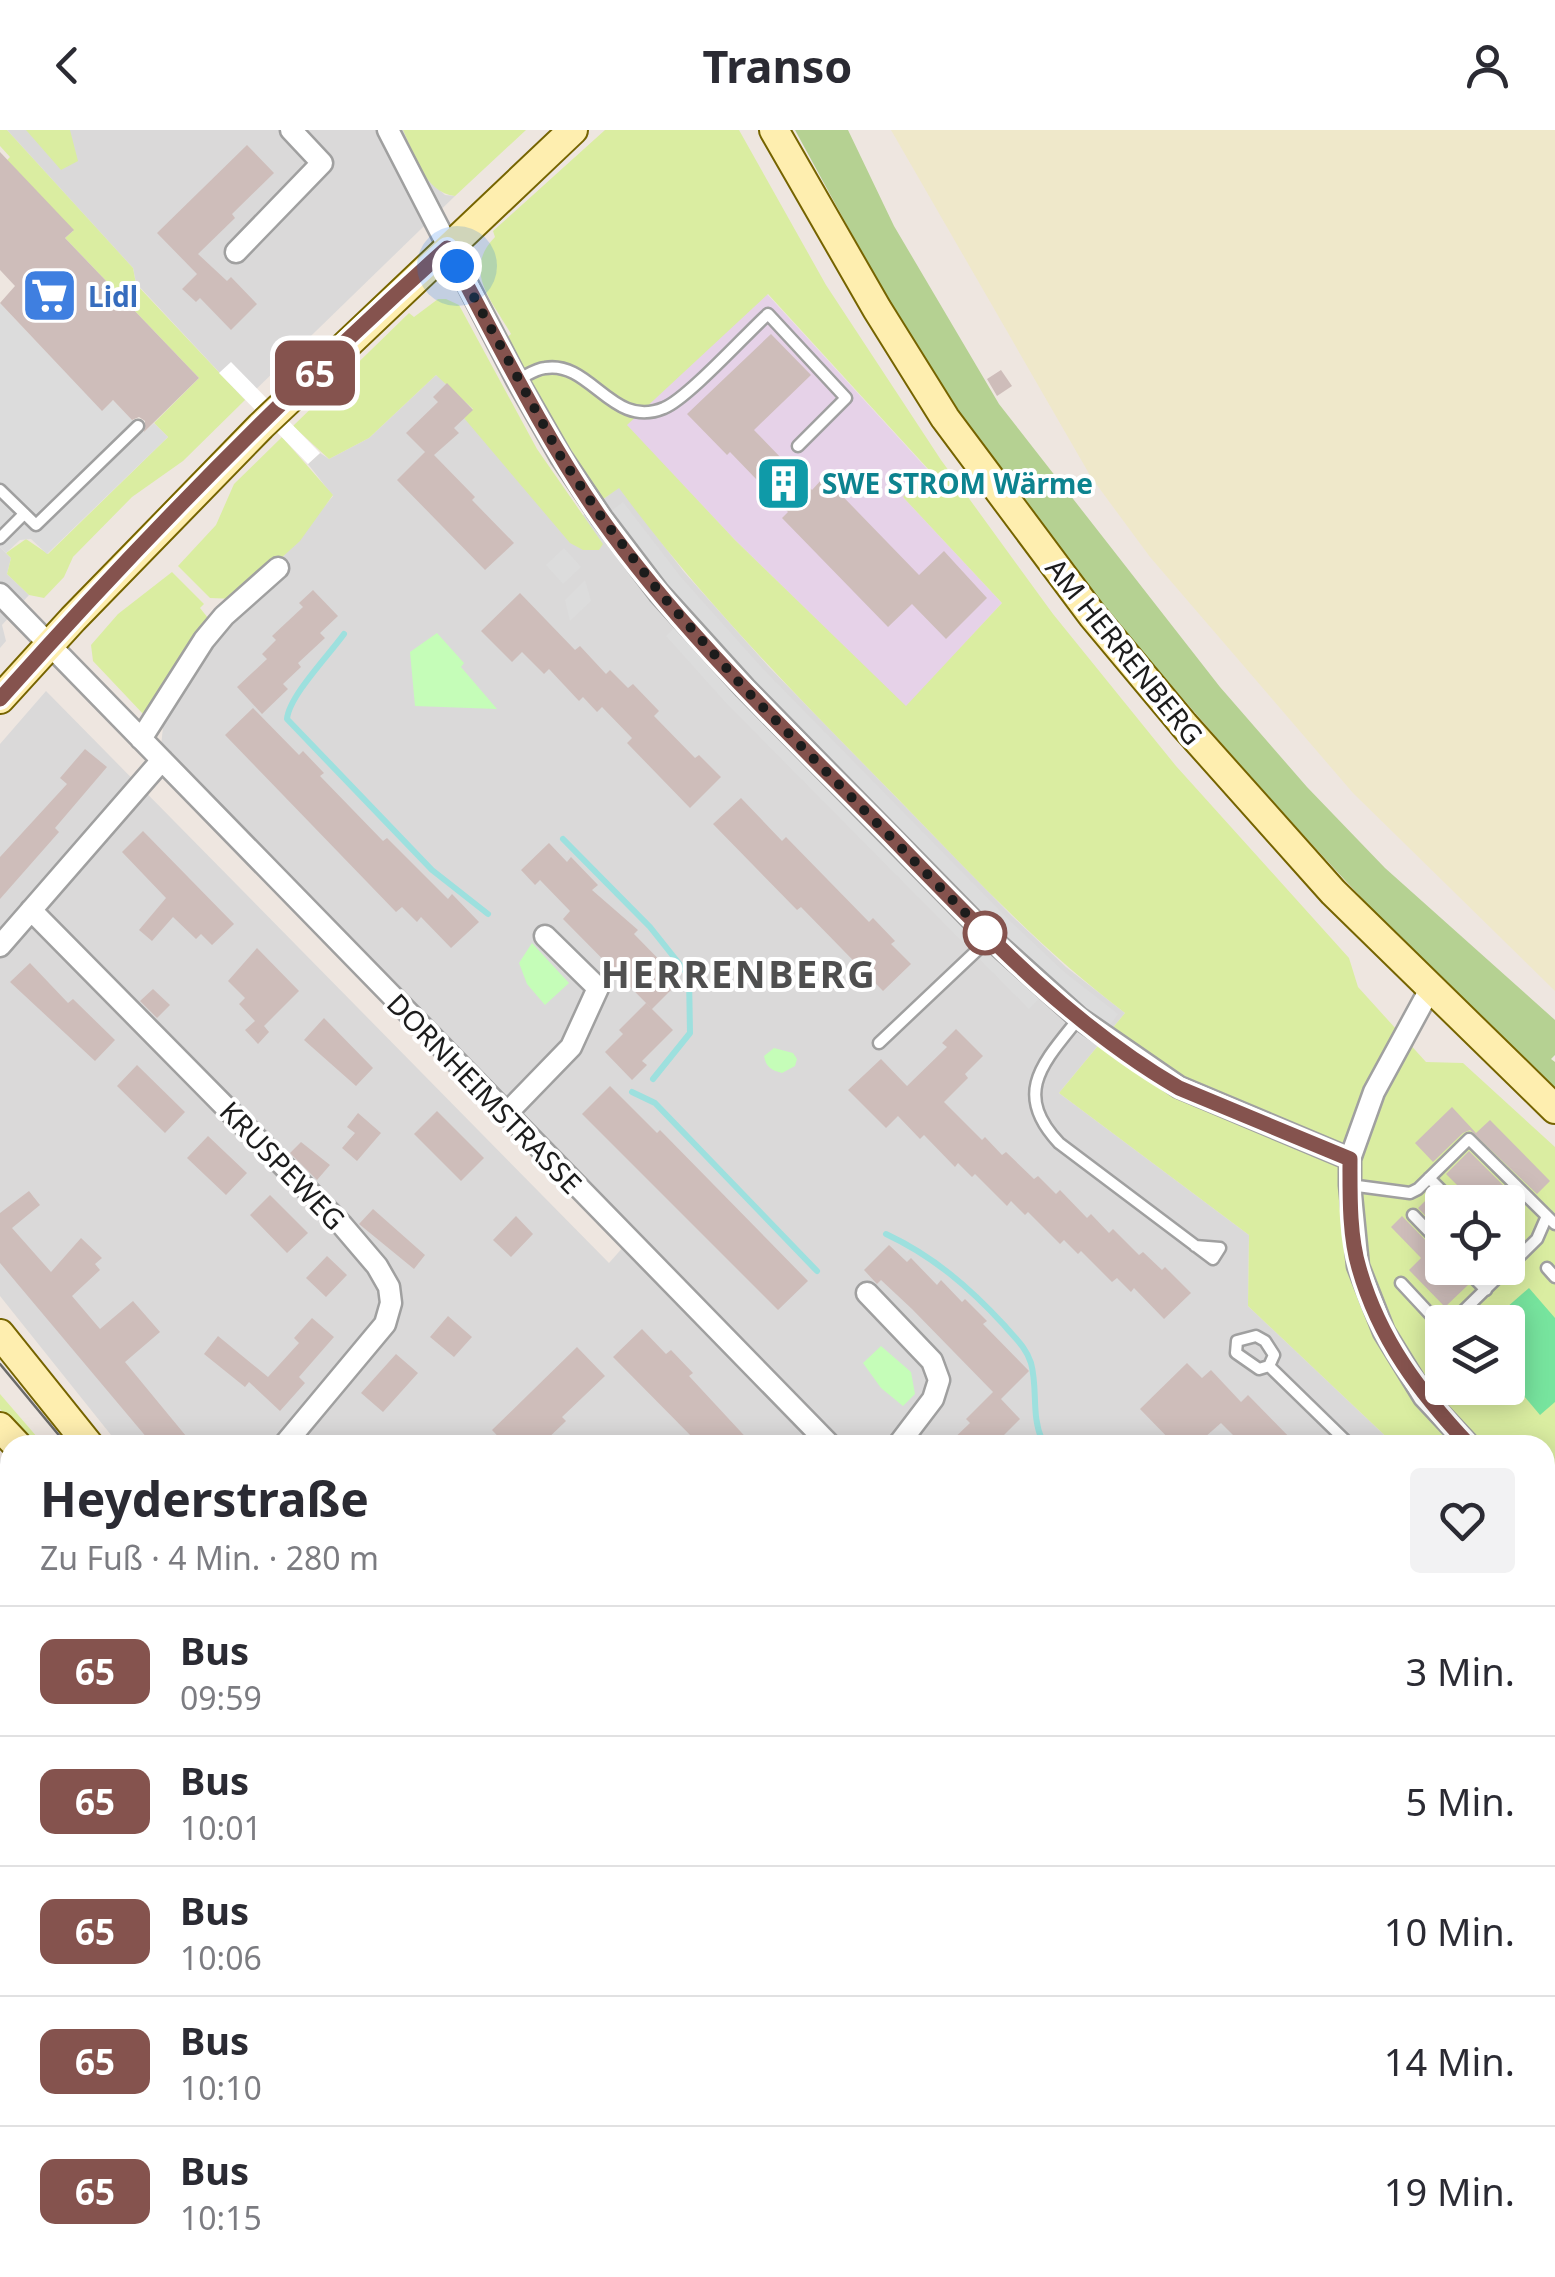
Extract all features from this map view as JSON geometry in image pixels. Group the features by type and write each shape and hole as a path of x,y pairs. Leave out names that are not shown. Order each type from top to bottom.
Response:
{"main road":[{"path":"0,699 260,426 573,130"},
{"name":"AM HERRENBERG","path":"774,130 945,418 1092,615 1333,892 1555,1109"},
{"path":"0,1334 81,1435"}],"street":[{"path":"236,252 322,163 291,130"},
{"path":"388,130 517,380 594,507 660,593 744,688 990,938 1079,1018 1179,1088 1350,1159"},
{"path":"141,739 184,666 224,616 278,568"},
{"name":"DORNHEIMSTRASSE","path":"0,594 820,1435"},
{"path":"208,601 224,616"},
{"path":"0,946 162,760"},
{"name":"KRUSPEWEG","path":"32,910 300,1179 386,1280 391,1302 385,1324 292,1435"},
{"path":"506,1114 572,1047 598,988 546,936"},
{"path":"1430,989 1374,1092 1350,1159 1350,1186 1358,1266 1384,1332 1424,1397 1460,1435"},
{"path":"867,1293 932,1361 939,1380 932,1399 905,1435"}],"lane":[{"path":"517,380 541,368 558,367 571,370 616,406 634,411 664,408 768,314 846,398 798,446"},
{"path":"0,490 36,526 138,426"},
{"path":"0,538 24,514"},
{"path":"879,1043 990,938"},
{"path":"1079,1018 1036,1077 1034,1106 1042,1125 1059,1143 1195,1246"},
{"path":"1350,1186 1410,1193 1470,1139 1551,1220 1537,1240 1470,1305"},
{"path":"1429,1178 1436,1185"},
{"path":"1413,1214 1425,1227"},
{"path":"1546,1268 1555,1277"},
{"path":"1401,1283 1425,1309"},
{"path":"1481,1285 1486,1290"},
{"path":"1268,1366 1340,1435"}],"shaded area":[{"path":"7,130 403,130 428,179 445,195 455,196 245,400 136,283 133,268"},
{"path":"891,130 1555,130 1555,991 1353,793 1150,557 1091,477"},
{"path":"767,294 929,471 903,497 1002,603 906,707 735,540 626,425"},
{"path":"0,303 102,410 113,400 144,432 154,423 168,437 47,554 31,539 20,540 6,553 0,547"},
{"path":"436,375 603,544 582,516 619,487 684,572 768,666 1012,916 1066,967 1125,1013 1059,1093 1249,1235 1248,1306 1384,1435 111,1435 0,1296 0,744 46,691 609,1263 633,1236 161,746 164,718 190,670 333,496 308,464 320,453 329,459 369,438"},
{"path":"623,502 680,576 764,670 1009,920 1063,971 1118,1014 1102,1035 1046,991 1029,1009 727,704 666,636 683,620 602,518"},
{"path":"0,547 11,558 7,574 29,595 2,625 6,641 0,648"},
{"path":"564,548 581,567 563,584 546,565"},
{"path":"585,580 591,601 570,621 565,600"}],"green space":[{"path":"0,130 7,130 133,268 136,284 245,400 183,461 132,497 73,557 64,577 44,598 29,595 7,574 11,558 6,553 26,539 48,554 168,437 154,423 199,378 65,238 73,231 7,160 10,157 0,146"},
{"path":"26,130 70,130 78,161 61,170"},
{"path":"403,130 526,130 455,196 428,180"},
{"path":"605,130 739,130 826,285 941,460 1053,614 1176,766 1349,958 1358,987 1426,1062 1463,1063 1555,1147 1555,1435 1384,1435 1248,1306 1249,1235 1059,1093 1125,1013 1064,964 1007,910 825,724 718,610 619,488 602,500 504,340 511,334 489,297 481,274 485,250 495,237 493,231","holes":["768,294 929,470 903,497 1002,603 906,706 735,540 627,425"]},
{"path":"795,130 848,130 894,226 999,404 1220,687 1307,787 1385,868 1555,1020 1555,1055 1551,1059 1555,1062 1555,1089 1418,957 1330,864 1176,691 1046,534 942,387"},
{"path":"438,299 459,305 537,449 603,544 599,550 583,550 570,543 464,418 473,409 436,375 369,438 329,459 293,426 409,313 414,317"},
{"path":"282,437 333,495 300,541 236,599 210,598 178,566 216,525 234,484"},
{"path":"172,572 204,604 200,608 212,623 145,716 93,661 91,645 118,614"},
{"path":"437,633 497,709 415,706 410,652"},
{"path":"532,943 569,983 545,1005 527,984 519,963"},
{"path":"774,1048 793,1053 797,1059 795,1066 782,1073 770,1068 764,1056"},
{"path":"1529,1288 1555,1318 1555,1402 1540,1415 1525,1397 1525,1305 1510,1305"},
{"path":"881,1346 911,1372 915,1394 903,1406 881,1388 863,1363"},
{"path":"0,1394 35,1435 25,1435 0,1409"}],"pier":[{"path":"231,362 320,453 308,464 219,373"}],"building":[{"path":"247,145 274,173 198,254 227,281 231,277 257,304 231,330 200,298 196,302 182,289 197,274 157,233"},
{"path":"0,152 74,230 65,238 199,378 144,432 145,421 139,417 132,420 113,400 102,411 0,303 15,286 0,270"},
{"name":"SWE STROM Wärme","path":"771,334 811,375 754,430 812,490 824,477 919,575 944,551 987,598 946,639 912,604 888,627 782,518 788,512 687,414"},
{"path":"1001,370 1012,386 997,396 987,379"},
{"path":"447,383 473,410 454,428 459,433 434,455 514,543 485,570 397,480 425,452 406,433 438,402 433,397"},
{"path":"313,590 338,616 320,633 325,638 298,663 301,667 283,684 288,689 262,714 237,687 267,659 262,654 276,640 272,636 303,607 299,603"},
{"path":"520,593 575,650 580,646 606,674 610,670 628,688 633,684 659,711 654,716 695,758 699,755 721,777 690,808 627,743 632,738 602,707 597,712 583,697 579,701 549,669 544,674 522,652 512,662 481,631"},
{"path":"253,708 299,755 303,751 324,773 320,776 383,841 387,838 448,899 452,894 479,922 451,948 421,917 417,922 402,907 396,912 225,735"},
{"path":"85,749 107,767 55,828 59,832 0,899 0,857 67,784 60,778"},
{"path":"741,798 782,841 786,837 869,922 873,918 895,941 891,944 911,964 883,991 713,824"},
{"path":"143,831 234,924 212,945 201,934 196,939 173,917 152,941 139,930 166,898 122,852"},
{"path":"549,843 567,862 571,857 598,885 592,890 638,930 634,934 680,981 652,1009 563,919 570,911 540,880 535,885 521,870"},
{"path":"257,948 299,991 264,1026 269,1032 258,1044 245,1030 255,1021 239,1004 245,998 228,981"},
{"path":"30,963 68,1003 73,999 115,1040 95,1061 10,982"},
{"path":"153,989 170,1005 157,1018 140,1001"},
{"path":"646,1003 673,1030 642,1061 647,1065 632,1080 605,1052 623,1034 619,1030"},
{"path":"324,1018 373,1068 356,1086 304,1040"},
{"path":"956,1029 983,1056 944,1102 982,1140 985,1137 1002,1155 1006,1152 1034,1179 1038,1176 1056,1194 1060,1190 1087,1218 1091,1214 1139,1255 1143,1252 1162,1270 1165,1267 1191,1293 1164,1319 1134,1288 1131,1292 1117,1278 1112,1282 1081,1251 1078,1254 1064,1240 1060,1244 1028,1212 1025,1215 1011,1201 1007,1206 975,1174 972,1177 958,1163 955,1167 924,1135 920,1139 898,1116 886,1128 848,1090 881,1059 907,1086 947,1047 942,1043"},
{"path":"137,1065 185,1112 165,1133 117,1086"},
{"path":"610,1086 657,1133 660,1130 808,1281 778,1310 582,1114"},
{"path":"1452,1107 1476,1133 1490,1120 1550,1181 1537,1194 1470,1130 1433,1162 1415,1143"},
{"path":"437,1111 484,1158 461,1181 414,1134"},
{"path":"358,1113 381,1133 357,1161 342,1148 355,1133 347,1127"},
{"path":"208,1136 247,1173 226,1195 187,1158"},
{"path":"301,1142 330,1165 317,1180 290,1153"},
{"path":"1469,1151 1503,1185 1457,1185 1446,1174"},
{"path":"29,1191 40,1205 12,1228 51,1272 81,1238 102,1258 95,1264 100,1270 72,1296 100,1329 133,1301 160,1332 125,1362 185,1435 145,1435 0,1263 0,1213"},
{"path":"270,1195 308,1233 287,1253 250,1215"},
{"path":"373,1209 425,1255 414,1269 359,1224"},
{"path":"516,1216 533,1234 511,1257 493,1240"},
{"path":"1402,1216 1425,1240 1425,1285 1468,1285 1443,1305 1409,1270 1421,1258 1391,1227"},
{"path":"889,1245 907,1262 911,1258 937,1285 941,1280 987,1321 983,1324 1029,1371 1001,1399 1020,1419 1004,1435 957,1435 970,1423 966,1419 993,1392 912,1309 864,1270"},
{"path":"327,1256 347,1275 326,1297 306,1278"},
{"path":"448,1316 472,1337 454,1357 430,1337"},
{"path":"312,1318 334,1337 299,1377 305,1383 280,1411 249,1382 245,1387 204,1354 218,1336 268,1377 299,1343 294,1338"},
{"path":"642,1329 666,1354 671,1350 693,1373 689,1376 744,1435 690,1435 613,1357"},
{"path":"577,1347 605,1376 562,1417 566,1421 551,1435 497,1435 492,1430"},
{"path":"396,1354 418,1373 383,1412 361,1393"},
{"path":"1187,1363 1202,1378 1211,1370 1241,1402 1248,1395 1287,1435 1233,1435 1221,1423 1207,1435 1165,1435 1140,1409"}],"waterway":[{"path":"344,634 302,688 287,719 432,870 488,914"},
{"path":"563,839 650,927 689,976 690,1033 653,1079"},
{"path":"632,1092 655,1103 817,1271"},
{"path":"886,1234 964,1285 1023,1347 1033,1373 1041,1435"}],"tram line":[{"path":"0,1364 59,1435"}],"bus line":[{"name":"65","path":"0,699 260,426 447,248 561,457 621,544 744,688 990,938 1045,991 1157,1075 1179,1088 1350,1159 1358,1266 1384,1332 1424,1397 1460,1435"}],"place":[{"name":"Lidl","path":"49,296"},
{"name":"SWE STROM Wärme","path":"783,483"}],"district":[{"name":"HERRENBERG","path":"739,973"}],"route":[{"path":"457,266 561,457 660,593 744,688 990,938 985,933"}]}
